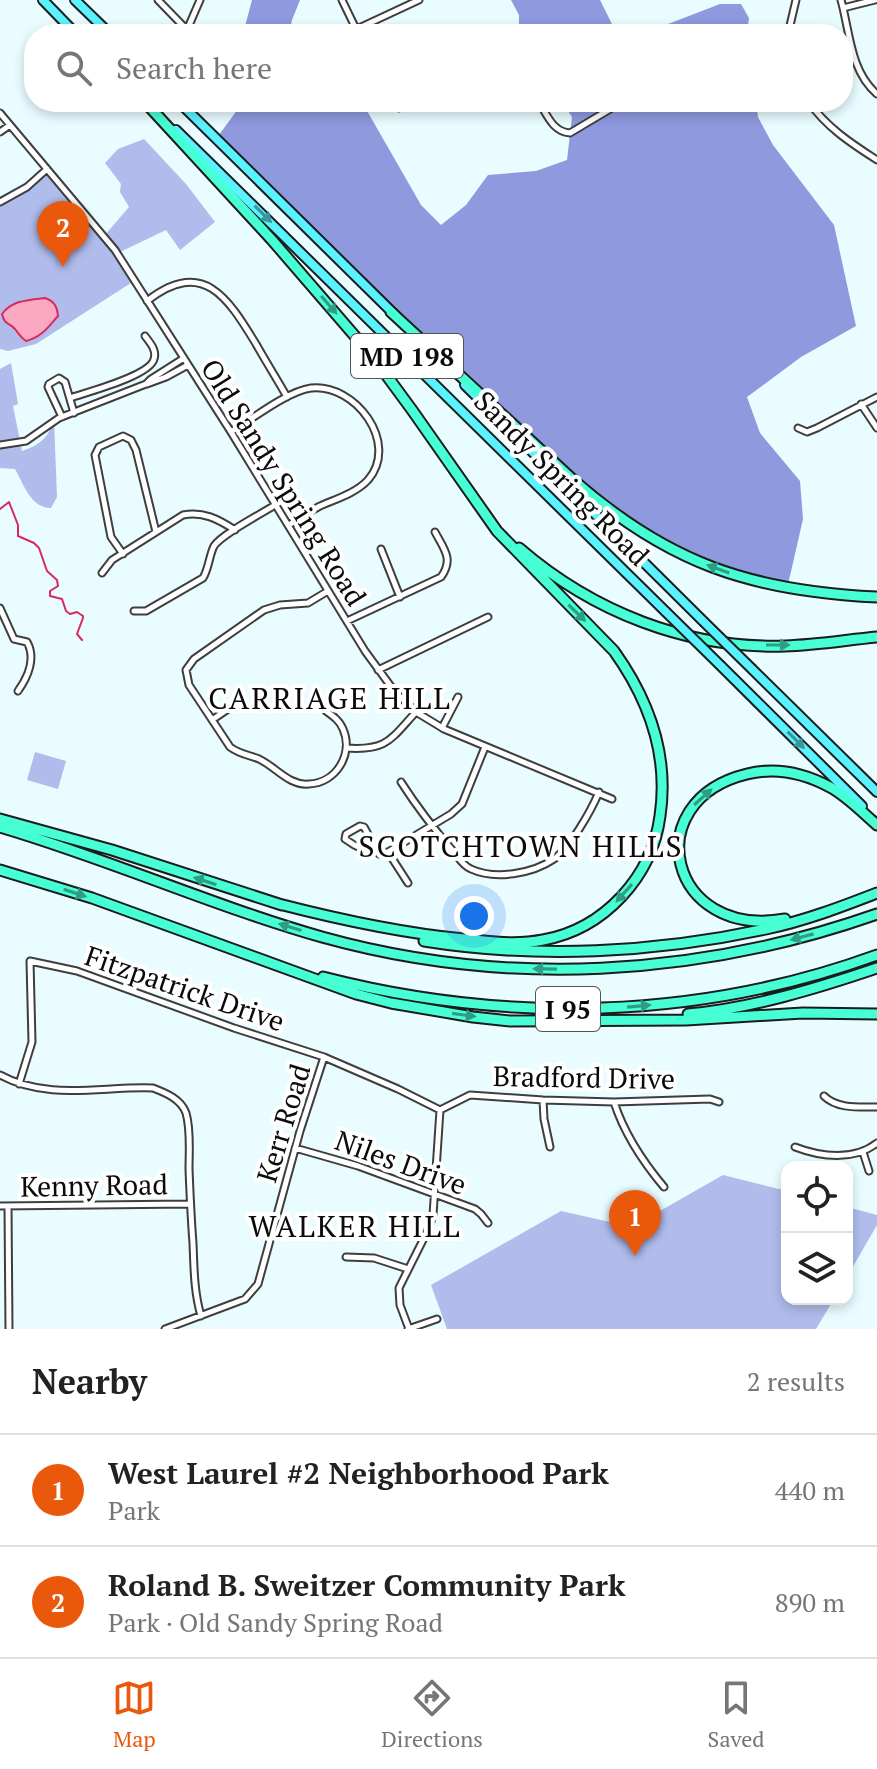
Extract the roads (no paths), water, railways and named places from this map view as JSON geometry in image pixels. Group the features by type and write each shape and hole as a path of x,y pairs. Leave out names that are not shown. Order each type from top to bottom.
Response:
{"highway":[{"path":"154,112 357,337 511,548 604,640 622,662 650,716 662,768 661,813 650,855 634,883 614,904 575,930 543,940 507,943 401,932 279,904"},
{"path":"391,312 590,495 646,536 701,563 759,582 817,593 877,597"},
{"path":"469,493 515,545 554,576 600,604 652,626 701,639 754,645 807,644 877,637"},
{"path":"877,823 821,782 783,772 757,772 729,779 707,791 690,809 679,843 682,868 692,889 709,906 734,918 748,921 782,919 877,892"},
{"path":"0,819 112,850 361,928 437,943 516,950 582,951 653,947 768,929 877,892"},
{"name":"I 95","path":"0,827 321,936 398,955 479,966 548,970 619,968 700,959 774,945 877,914"},
{"name":"I 95","path":"0,870 92,898 259,957 352,984 432,1000 514,1008 584,1009 666,1004 748,991 877,955"},
{"path":"259,957 323,983 391,1003 510,1021 686,1020 803,1013 877,1014"},
{"path":"600,1021 692,1014 754,1003 830,984 877,968"}],"main road":[{"path":"43,0 66,24"},
{"path":"75,0 100,24"},
{"name":"Sandy Spring Road","path":"156,112 243,194 877,823"},
{"name":"Sandy Spring Road","path":"189,112 877,792"}],"street":[{"path":"158,0 181,24"},
{"path":"192,24 200,0"},
{"path":"342,0 354,24"},
{"path":"367,24 419,0"},
{"path":"790,24 796,0"},
{"path":"841,0 847,24"},
{"path":"843,8 875,0"},
{"path":"853,51 861,76 877,94"},
{"path":"545,112 555,129 563,133 578,130 606,112"},
{"path":"816,112 836,131 877,160"},
{"name":"Old Sandy Spring Road","path":"0,113 115,250 378,670 395,692 416,712 442,728 612,799"},
{"path":"0,132 10,125"},
{"path":"0,202 27,187 47,169"},
{"path":"147,301 167,290 190,283 205,285 216,291 236,312 287,397"},
{"path":"70,398 106,387 150,366 155,356 145,336"},
{"path":"146,384 184,358"},
{"path":"0,445 26,441 51,422 153,383 188,365"},
{"path":"138,373 146,384"},
{"path":"62,417 48,387 52,381 62,379 74,413"},
{"path":"231,432 287,397 312,388 340,393 356,404 372,426 380,444 376,466 364,484 289,525"},
{"path":"798,428 807,432 877,397"},
{"path":"861,404 877,428"},
{"path":"123,554 111,537 95,455 99,447 123,436 131,440 156,532"},
{"path":"134,611 146,611 203,578 214,547 222,538 275,505"},
{"path":"102,573 112,560 183,515 193,513 216,519 235,530"},
{"path":"347,621 445,573 448,557 435,532"},
{"path":"381,549 400,597"},
{"path":"326,711 341,725 346,738 341,764 332,775 314,783 302,784 262,761 234,750 187,680 186,670 194,659 260,613 274,606 308,603 328,591"},
{"path":"0,608 14,639 27,642 31,649 28,674 18,691"},
{"path":"378,670 488,617"},
{"path":"442,728 458,697"},
{"path":"212,720 234,705"},
{"path":"346,748 367,749 384,743 416,712"},
{"path":"379,854 364,827 346,834 345,839 354,845 379,854 388,852 451,814 462,804 485,747"},
{"path":"401,782 431,826 459,859 471,869 511,875 548,863 560,853 588,814 599,792"},
{"path":"388,852 408,883"},
{"name":"Fitzpatrick Drive","path":"19,1084 32,1035 30,961 89,975 324,1057 440,1110"},
{"name":"Kerr Road","path":"165,1329 245,1299 258,1284 295,1148 324,1057"},
{"path":"0,1075 43,1090 153,1088 169,1094 183,1107 187,1115 196,1298 201,1316"},
{"name":"Bradford Drive","path":"440,1110 470,1095 614,1102 705,1099 719,1102"},
{"path":"824,1096 830,1102 842,1105 877,1107"},
{"path":"543,1100 550,1147"},
{"path":"614,1102 637,1151 664,1187"},
{"path":"437,1319 408,1329 399,1296 400,1285 430,1225 440,1110"},
{"path":"795,1147 840,1156 863,1152 877,1143"},
{"name":"Niles Drive","path":"295,1148 358,1166 478,1211 488,1223"},
{"path":"863,1152 869,1171"},
{"name":"Kenny Road","path":"0,1206 189,1204"},
{"path":"8,1206 9,1329"},
{"path":"346,1257 374,1258 408,1269"}],"waterway":[{"path":"0,509 9,502 18,525 18,536 39,548 47,571 57,580 58,586 50,591 50,596 62,599 70,614 77,612 83,616 77,634 82,640"}],"place":[{"name":"Roland B. Sweitzer Community Park","path":"63,267"},
{"name":"West Laurel #2 Neighborhood Park","path":"635,1256"}],"district":[{"name":"CARRIAGE HILL","path":"330,698"},
{"name":"SCOTCHTOWN HILLS","path":"521,846"},
{"name":"WALKER HILL","path":"355,1226"}]}
